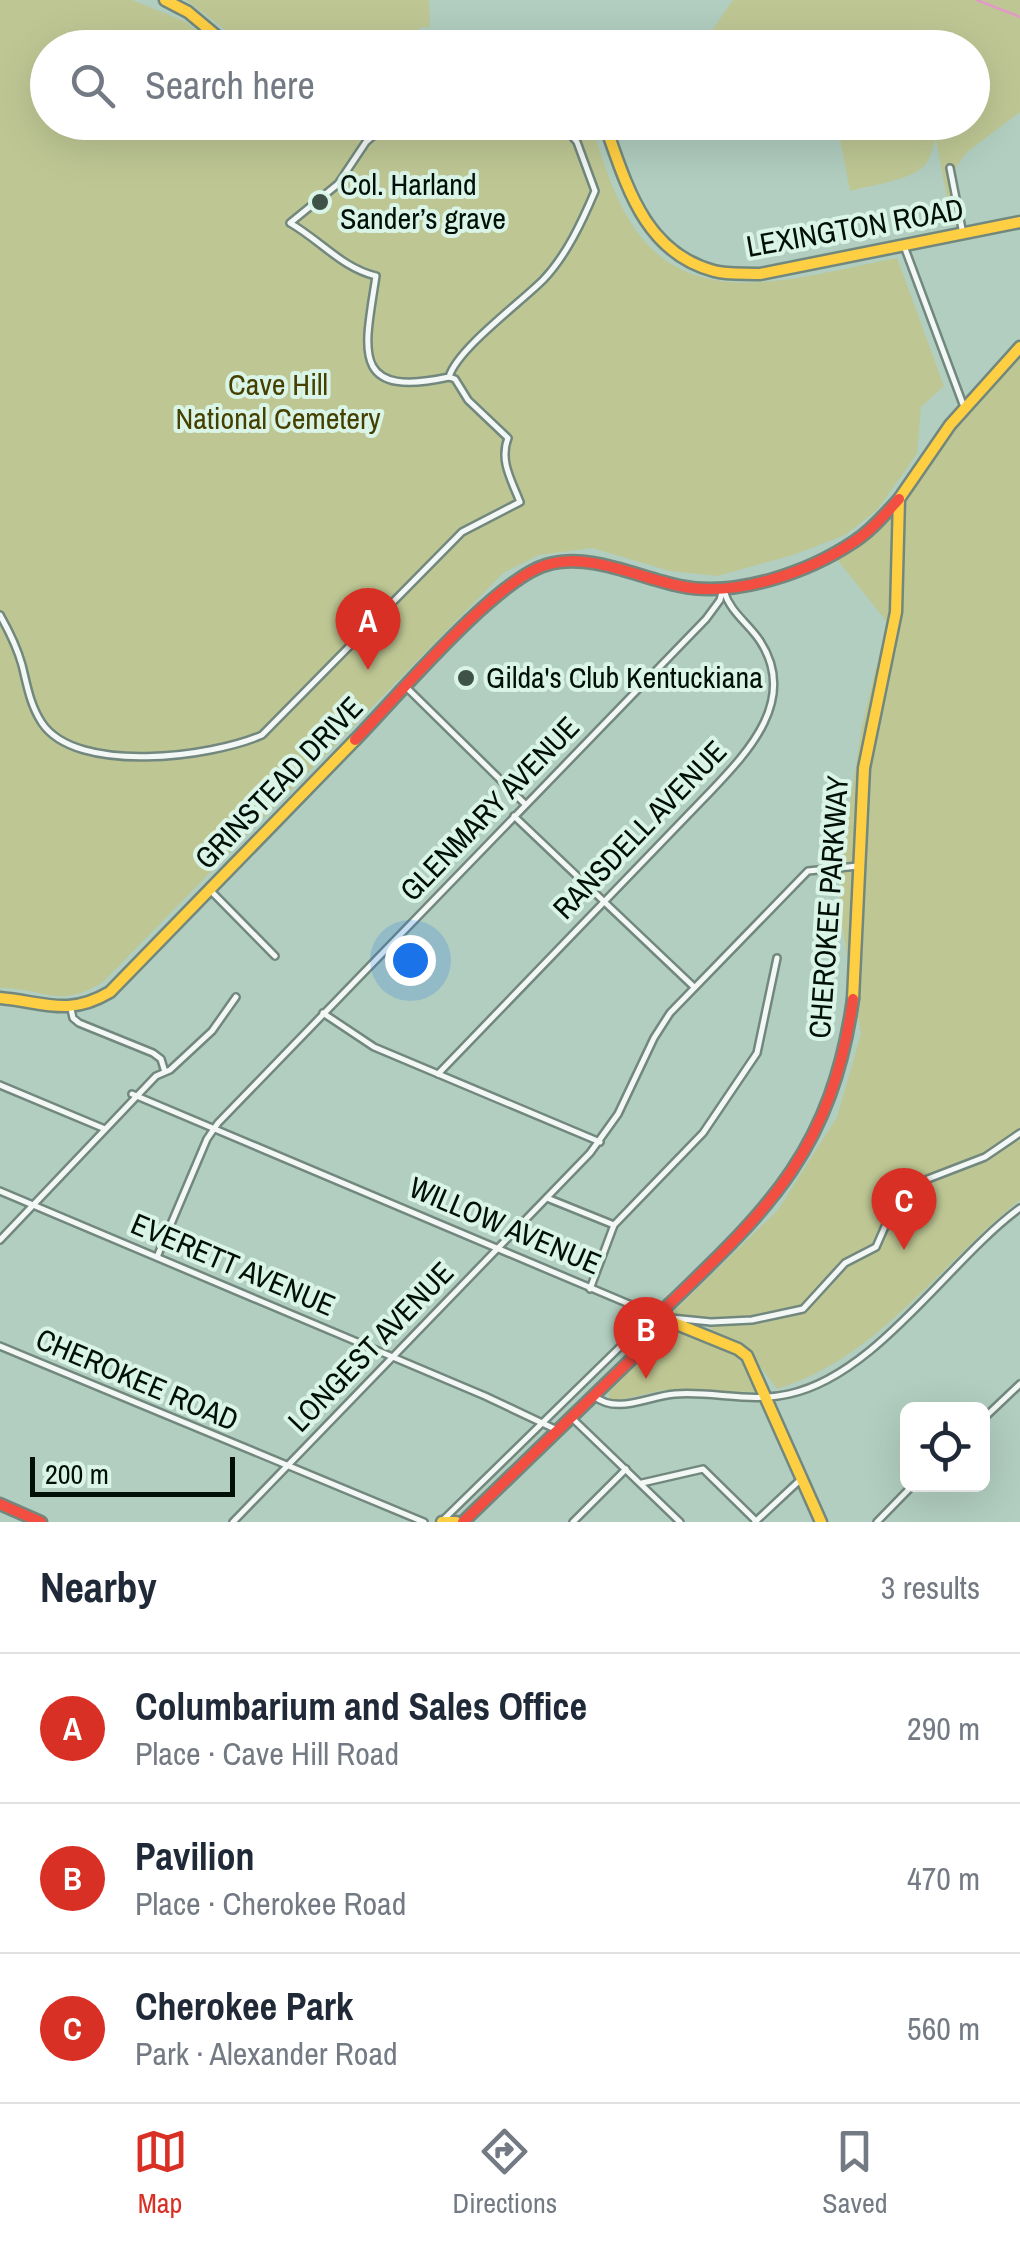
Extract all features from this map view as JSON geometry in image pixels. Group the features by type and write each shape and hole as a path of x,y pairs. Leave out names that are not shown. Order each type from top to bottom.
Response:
{"main road":[{"path":"165,0 210,30"},
{"name":"LEXINGTON ROAD","path":"611,140 644,223 663,244 694,265 726,274 760,274 1020,222"},
{"name":"GRINSTEAD DRIVE","path":"72,1009 110,992 504,588 522,575 567,560 598,562 686,587 724,588 811,562 849,545 874,526 898,499 964,407 1020,346"},
{"name":"CHEROKEE PARKWAY","path":"441,1522 460,1522 648,1344 656,1330 657,1316 780,1191 804,1156 821,1120 839,1072 851,1022 866,748 898,597 898,499"},
{"path":"0,998 72,1009"},
{"name":"WILLOW AVENUE","path":"657,1316 742,1352 751,1363 822,1522"},
{"path":"0,1504 41,1522"}],"street":[{"path":"0,615 17,650 36,712 44,726 66,745 108,754 224,748 262,735 462,532 520,502 505,465 503,450 508,438 468,400 455,379 406,384 386,380 370,359 366,327 376,276 351,268 322,242 290,223 338,184 368,140"},
{"path":"449,377 450,370 470,348 546,277 581,223 595,191 575,140"},
{"path":"950,168 963,234"},
{"path":"904,246 964,407"},
{"name":"GLENMARY AVENUE","path":"157,1258 214,1129 706,619 724,588"},
{"name":"RANSDELL AVENUE","path":"438,1074 742,758 769,714 774,686 768,658 752,630 728,604 724,588"},
{"path":"406,688 525,804"},
{"path":"514,816 694,987"},
{"name":"LONGEST AVENUE","path":"232,1522 600,1142 624,1104 654,1038 694,987 808,870 858,866"},
{"path":"210,890 275,956"},
{"path":"590,1289 614,1225 703,1133 758,1053 776,958"},
{"path":"0,1240 134,1095 164,1070 170,1070 212,1031 236,997"},
{"path":"72,1009 79,1023 153,1053 164,1070"},
{"path":"324,1013 359,1040 600,1142"},
{"path":"0,1085 106,1129"},
{"name":"WILLOW AVENUE","path":"134,1095 657,1316"},
{"path":"657,1316 720,1322 770,1318 803,1309 845,1263 876,1247 894,1205 907,1187 985,1157 1020,1134"},
{"name":"EVERETT AVENUE","path":"0,1191 558,1431"},
{"path":"547,1198 614,1225"},
{"path":"594,1396 607,1405 622,1405 679,1394 766,1397 809,1388 857,1359 894,1328 987,1234 1020,1208"},
{"name":"CHEROKEE PARKWAY","path":"441,1522 639,1328 657,1316"},
{"name":"CHEROKEE ROAD","path":"0,1346 424,1522"},
{"path":"990,1412 1020,1384"},
{"path":"572,1418 680,1522"},
{"path":"573,1522 626,1469"},
{"path":"642,1484 704,1469 755,1522 802,1478"},
{"path":"878,1522 906,1492"}],"green space":[{"name":"Cave Hill National Cemetery","path":"0,0 132,0 186,22 195,30 30,30 30,140 597,140 623,209 647,244 676,267 709,279 745,283 821,274 897,258 944,386 921,407 917,454 877,510 845,535 793,555 717,576 670,571 592,548 539,555 503,573 103,982 62,996 0,988"},
{"path":"186,0 429,0 430,27 419,30 226,30"},
{"path":"733,0 1020,0 1020,112 990,135 990,30 712,30"},
{"path":"840,140 936,140 927,162 914,173 850,191"},
{"path":"936,140 983,140 967,152 954,170 964,224 952,225"},
{"path":"1020,357 1020,1200 877,1332 813,1375 777,1389 745,1346 712,1330 702,1318 672,1313 778,1210 837,1117 861,1034 839,908 862,726 887,622 836,558 892,514 969,412"},
{"path":"669,1329 730,1350 749,1371 756,1392 663,1390 609,1399 609,1392"}],"waterway":[{"path":"977,0 1020,17"}],"traffic: slow":[{"path":"165,0 210,30"},
{"path":"610,140 630,191 654,232 690,262 714,271 760,274 1020,222"},
{"path":"853,999 864,768 896,612 899,499 950,425 1020,347"},
{"path":"0,998 68,1006 110,992 355,740"},
{"path":"657,1316 747,1356 821,1522"},
{"path":"442,1522 456,1522"}],"traffic: jam":[{"path":"355,740 474,616 525,575 546,565 597,564 702,589 748,585 794,572 837,552 867,532 899,499"},
{"path":"463,1522 648,1343 656,1330 657,1316 730,1245 787,1177 828,1100 843,1053 853,999"},
{"path":"0,1504 41,1522"}],"place":[{"name":"Col. Harland Sander’s grave","path":"320,202"},
{"name":"Columbarium and Sales Office","path":"368,670"},
{"name":"Gilda's Club Kentuckiana","path":"466,678"},
{"name":"Cherokee Park","path":"904,1250"},
{"name":"Pavilion","path":"646,1379"}]}
